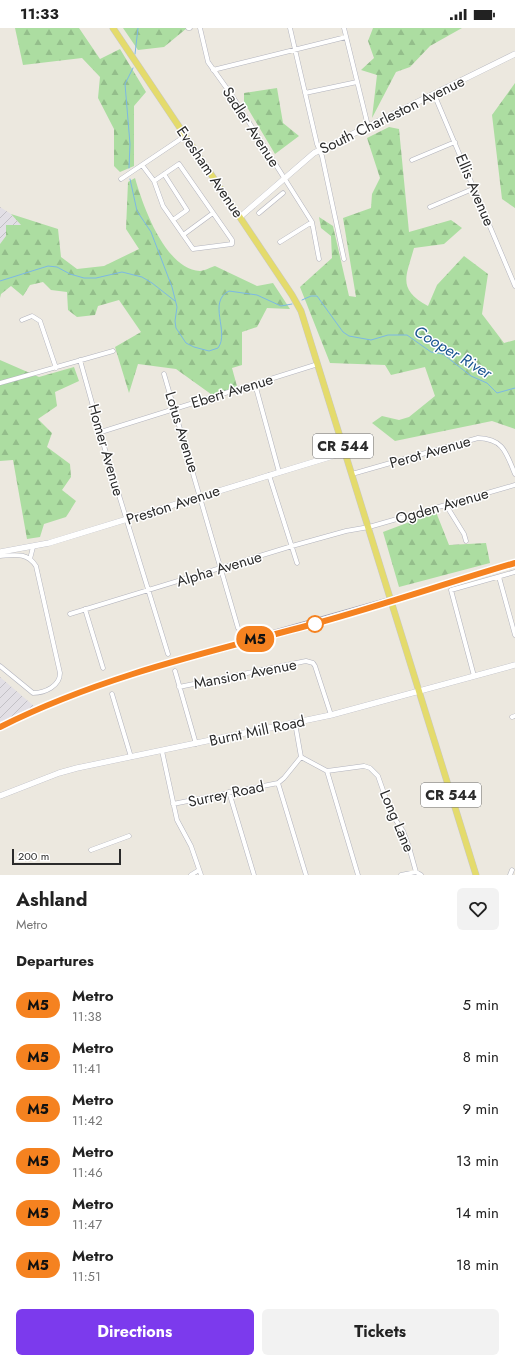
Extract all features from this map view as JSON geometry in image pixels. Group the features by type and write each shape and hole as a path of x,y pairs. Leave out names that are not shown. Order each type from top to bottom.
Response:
{"main road":[{"name":"Evesham Avenue","path":"113,28 294,299 301,311 318,364"},
{"name":"CR 544","path":"318,364 476,875"}],"street":[{"name":"Sadler Avenue","path":"200,28 208,62 233,97 312,222 320,259"},
{"path":"290,28 319,150 322,156 344,259"},
{"path":"344,28 368,126"},
{"path":"213,70 346,37"},
{"name":"South Charleston Avenue","path":"240,217 319,150 515,54"},
{"path":"305,93 357,82"},
{"name":"Ellis Avenue","path":"434,94 475,188 515,286"},
{"path":"121,179 185,136"},
{"path":"412,160 455,142"},
{"path":"142,165 154,181 163,206 193,249 232,244 232,240 179,164 154,181"},
{"path":"164,174 187,210 173,220"},
{"path":"430,207 475,188"},
{"path":"259,213 282,193"},
{"path":"264,197 270,203"},
{"path":"183,235 213,213"},
{"path":"280,242 312,222"},
{"path":"22,320 32,316 40,321 56,368"},
{"path":"0,383 112,351"},
{"name":"Homer Avenue","path":"80,360 168,654"},
{"name":"Ebert Avenue","path":"101,432 318,364"},
{"name":"Lotus Avenue","path":"164,374 201,496 238,628"},
{"path":"255,384 279,472"},
{"name":"Perot Avenue","path":"352,474 478,438 484,438 497,442 503,447 515,474"},
{"name":"Preston Avenue","path":"0,552 30,548 127,520 346,452"},
{"path":"269,475 297,563"},
{"name":"Ogden Avenue","path":"369,527 515,485"},
{"path":"446,504 464,534 466,541"},
{"name":"Alpha Avenue","path":"70,614 292,546 346,531 369,527"},
{"path":"24,556 30,548"},
{"path":"0,666 33,693 38,693 54,686 59,679 60,673 38,573 30,559 30,548"},
{"path":"0,556 24,556 30,559"},
{"path":"474,676 451,590 515,572"},
{"path":"499,577 515,635"},
{"path":"85,609 103,668"},
{"name":"Mansion Avenue","path":"179,687 311,662 315,666 331,715"},
{"name":"Burnt Mill Road","path":"0,796 60,773 331,715 515,665"},
{"path":"175,671 196,744"},
{"path":"112,694 131,757"},
{"path":"295,723 301,757 282,781 278,783 306,875"},
{"path":"162,751 179,827 191,846 200,873 191,875"},
{"path":"301,757 327,771 358,875"},
{"name":"Long Lane","path":"327,771 364,766 375,772 383,787 391,813 403,832 416,872"},
{"name":"Surrey Road","path":"173,804 278,783"},
{"path":"229,792 254,875"},
{"path":"91,850 128,836"},
{"path":"510,875 512,870"},
{"path":"401,875 416,872 421,875"}],"shaded area":[{"path":"0,207 11,214 21,225 6,236 0,244"},
{"path":"0,677 35,707 0,724"}],"green space":[{"path":"15,28 79,28 100,59 120,49 146,92 134,106 134,166 120,172 114,166 114,129 98,98 100,77 82,58 23,65"},
{"path":"123,28 187,28 164,47 138,50"},
{"path":"373,28 462,28 430,46 410,67 396,72 372,118 377,75 361,70 374,58 368,41"},
{"path":"515,83 515,208 502,199 492,115"},
{"path":"277,88 283,123 299,136 275,154 244,102 244,93"},
{"path":"389,127 399,129 409,232 451,220 462,228 444,244 414,248 408,267 406,282 408,288 418,300 428,306 437,285 464,256 488,274 482,314 504,343 515,340 515,429 492,421 395,441 372,423 382,416 399,420 409,417 435,396 425,367 391,375 385,365 330,363 300,287 332,258 331,236 321,228 319,217 333,226 349,296 356,297 343,218 371,208 372,194 380,178 367,138"},
{"path":"135,178 157,234 176,260 187,268 200,271 215,266 257,286 273,283 290,309 267,308 257,327 242,332 242,365 232,368 238,390 215,397 176,369 138,364 129,393 115,347 141,332 119,300 98,306 95,315 77,317 68,310 67,292 51,290 43,282 30,285 23,296 11,286 1,294 0,298 0,244 6,236 6,225 21,225 11,214 58,229 61,257 77,269 104,266 139,249 126,229 128,182"},
{"path":"0,360 39,377 74,367 79,381 55,392 57,406 38,419 52,433 47,447 70,464 71,477 62,490 76,501 66,517 44,524 40,537 27,539 13,460 0,461"},
{"path":"436,512 449,545 486,543 490,563 399,587 383,532"}],"waterway":[{"path":"135,54 138,28"},
{"path":"129,168 130,144 125,84 133,68"},
{"name":"Cooper River","path":"130,179 137,211 151,232 172,287 177,307 175,321 176,328 186,343 209,351 218,348 222,334 219,310 220,302 223,296 229,291 257,295 281,306 292,304"},
{"name":"Cooper River","path":"0,281 48,266 57,267 70,274 84,278 96,278 122,272 142,277 175,301"},
{"name":"Cooper River","path":"302,300 311,296 317,296 343,332 349,336 371,340 388,335 407,335 431,352 443,354 471,376 487,383 497,393 515,388"}],"railway":[{"path":"0,730 58,704 115,682 315,627 515,566"},
{"path":"197,652 412,591"}],"metro line":[{"name":"M5","path":"0,727 57,700 114,679 323,621 515,563"}]}
